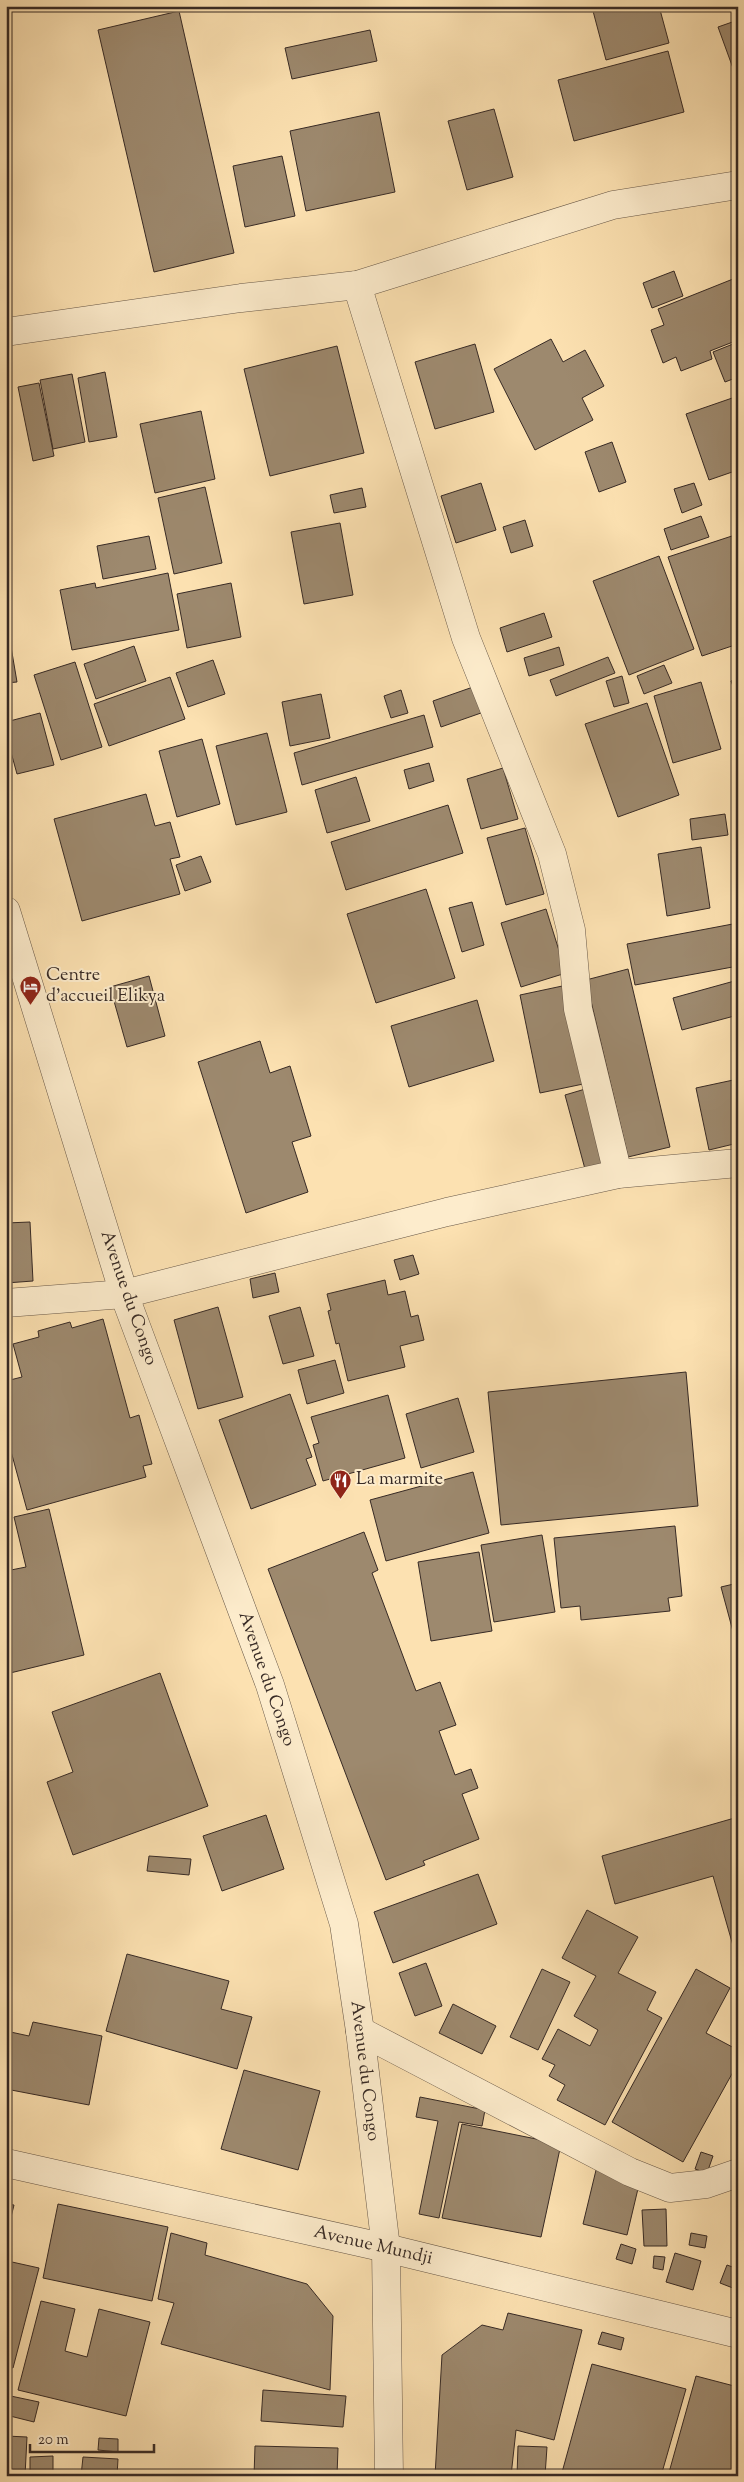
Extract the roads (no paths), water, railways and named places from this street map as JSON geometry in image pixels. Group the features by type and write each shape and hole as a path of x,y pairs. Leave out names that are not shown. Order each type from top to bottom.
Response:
{"street":[{"path":"6,332 241,298 357,285 613,206 738,185"},
{"path":"357,285 466,638 552,854 571,930 578,1009 618,1174"},
{"name":"Avenue du Congo","path":"6,910 124,1294 270,1685 344,1924 360,2031 386,2248 389,2476"},
{"path":"6,1302 124,1294 447,1212 618,1174 738,1163"},
{"path":"360,2031 630,2172 670,2188 706,2184 738,2173"},
{"name":"Avenue Mundji","path":"6,2163 386,2248 738,2334"}],"place":[{"name":"Centre d'accueil Elikya","path":"30,1005"},
{"name":"La marmite","path":"340,1499"}]}
